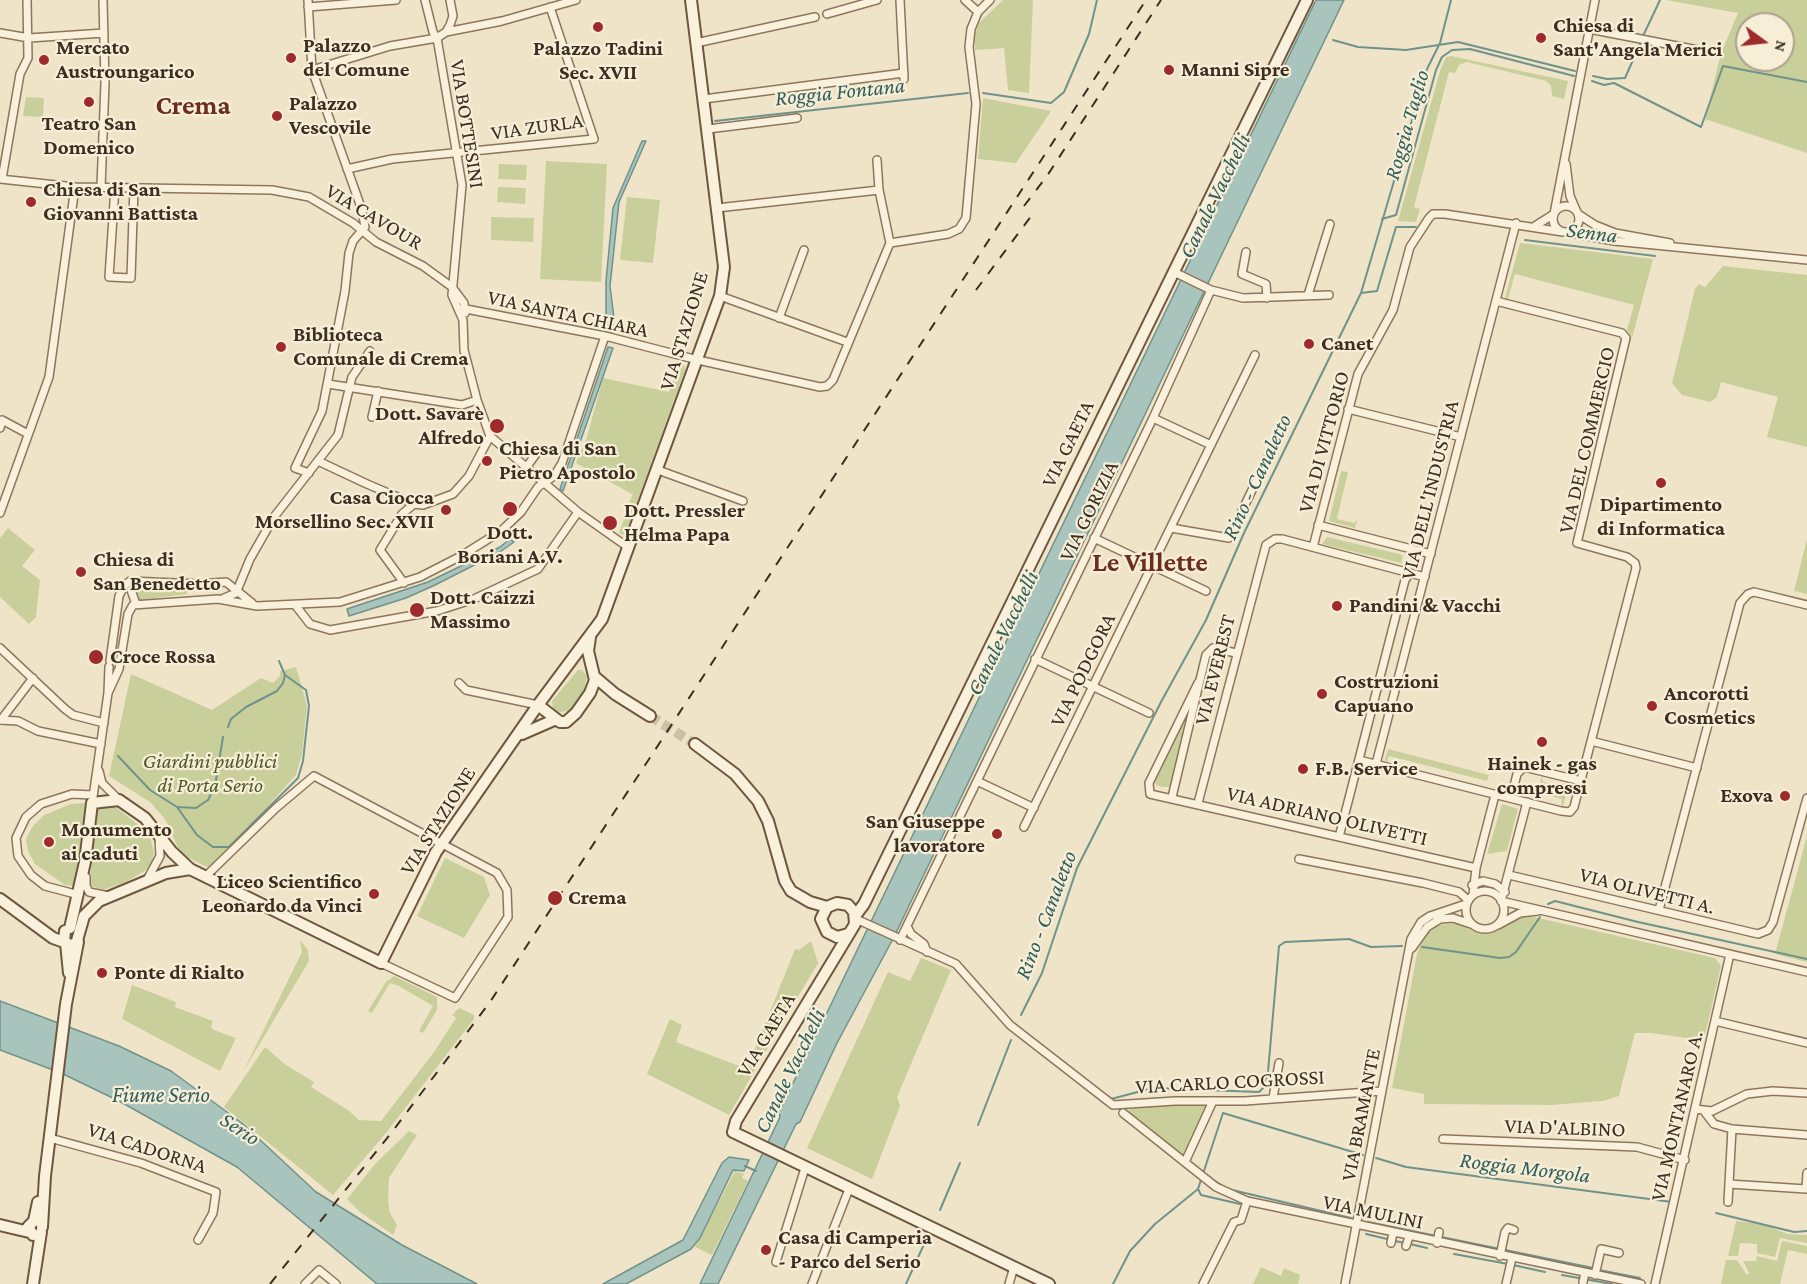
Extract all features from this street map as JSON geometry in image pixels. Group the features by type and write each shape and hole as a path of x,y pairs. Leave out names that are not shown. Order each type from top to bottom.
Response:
{"street":[{"path":"1,179 20,74 28,58 27,0"},
{"path":"101,187 105,104 103,0"},
{"path":"309,473 295,468 322,411 345,291 349,253 353,241 363,231 362,210 312,70 308,4 396,0"},
{"name":"VIA BOTTESINI","path":"424,0 433,32 437,38 458,154 462,206 452,287"},
{"path":"446,32 453,16 450,0"},
{"path":"312,70 390,45 437,38 446,32 576,0"},
{"name":"VIA STAZIONE","path":"381,963 443,842 519,736 546,712 550,692 606,612 720,296 724,267 691,0"},
{"path":"827,14 877,0"},
{"path":"704,99 904,76 900,0"},
{"path":"965,0 978,12"},
{"path":"877,160 879,190 890,243 895,240 948,234 963,224 967,212 975,100 969,47 971,29 978,12 990,0"},
{"name":"VIA GAETA","path":"805,1168 733,1132 736,1121 864,904 1179,274 1307,0"},
{"path":"1565,155 1570,196 1577,212 1578,226 1565,232 1554,223 1554,214 1565,155 1589,29 1595,0"},
{"name":"VIA ZURLA","path":"458,154 594,140 550,7"},
{"path":"696,42 815,17"},
{"path":"1589,29 1702,51"},
{"path":"0,33 28,38 104,33"},
{"path":"708,129 797,118"},
{"path":"347,169 393,159 458,154"},
{"name":"VIA CAVOUR","path":"1,179 75,187 285,191 309,197 353,224 376,242 423,266 452,287"},
{"path":"0,513 49,377 75,187"},
{"path":"115,187 109,277 130,278 134,187"},
{"path":"717,208 879,190"},
{"path":"1535,226 1564,206 1595,225 1615,233 1657,239 1675,245 1807,260"},
{"name":"VIA DI VITTORIO","path":"1313,547 1358,374 1393,310 1410,247 1433,214 1516,223 1624,242 1675,245"},
{"name":"VIA DELL'INDUSTRIA","path":"1376,764 1516,223"},
{"path":"1308,295 1330,224"},
{"name":"VIA SANTA CHIARA","path":"466,309 605,336 698,360 820,387 827,386 832,380 890,243"},
{"path":"779,318 804,250"},
{"path":"1246,252 1242,274 1266,284 1267,298"},
{"path":"1179,274 1208,288 1243,298 1329,295"},
{"path":"452,287 459,293 466,309 463,320"},
{"path":"452,287 463,320 464,350 477,400 490,436 542,483 629,548"},
{"name":"VIA GORIZIA","path":"897,938 907,926 1153,417 1208,288"},
{"path":"720,296 847,342"},
{"name":"VIA DEL COMMERCIO","path":"1496,301 1622,333 1626,338 1578,545 1627,557 1635,563 1636,567 1574,807 1570,812 1527,802"},
{"path":"218,599 257,606 296,606 340,602 404,583 461,556 501,531 520,512 542,483 554,476 562,463 605,336"},
{"path":"108,693 119,669 128,611 136,604 218,599 231,597 237,590 250,559 274,517 338,435 352,377 370,351"},
{"name":"VIA PODGORA","path":"1024,827 1255,355"},
{"path":"328,384 462,405 477,400"},
{"path":"372,417 378,391"},
{"path":"1348,409 1461,437"},
{"path":"1153,417 1211,445"},
{"path":"0,428 2,420 28,434"},
{"path":"318,461 414,504 423,505 453,494 469,476 490,436"},
{"path":"525,469 539,450"},
{"path":"1171,528 1229,538 1267,459"},
{"path":"658,470 743,501"},
{"path":"404,583 380,550 402,514 414,504"},
{"path":"296,606 310,624 330,630 412,618 454,606 538,569 578,512"},
{"path":"1318,525 1431,554"},
{"path":"1094,538 1206,591"},
{"name":"VIA EVEREST","path":"1198,803 1266,545 1275,539 1313,547"},
{"path":"1313,547 1402,568 1425,577"},
{"name":"VIA DELL'INDUSTRIA","path":"1339,837 1405,580 1410,573"},
{"path":"33,1281 35,1228 45,1176 70,982 71,937 85,862 108,693 109,664 121,590 130,580 200,584 226,582 245,599 257,606"},
{"path":"136,604 131,590 133,584 141,580"},
{"path":"1659,910 1740,603 1748,594 1760,593 1807,605"},
{"path":"459,683 466,690 546,712 560,722 571,719 590,693 594,674 588,651 590,637"},
{"path":"0,648 73,715 104,723"},
{"path":"1192,722 1182,717 1198,683 1209,650 1236,653"},
{"path":"1035,659 1149,713"},
{"path":"565,672 577,664 588,667 615,694 650,716"},
{"path":"1,720 33,678"},
{"path":"1172,797 1192,722 1198,683"},
{"path":"590,693 615,694"},
{"name":"VIA STAZIONE","path":"519,736 546,712"},
{"name":"VIA ADRIANO OLIVETTI","path":"1182,717 1148,790 1150,794 1172,797 1476,868"},
{"path":"1,720 18,721 38,731 101,744"},
{"path":"1591,741 1697,768"},
{"path":"695,744 735,774 758,801 768,821 785,881 791,891 825,911"},
{"path":"99,759 102,783 119,800 133,808 156,829 172,852 190,869 205,877 381,963 455,998 508,917 507,890 496,871 313,777 226,854 205,877"},
{"path":"1359,760 1527,802 1502,901 1503,917 1497,926"},
{"path":"1511,798 1519,770 1524,766 1581,781"},
{"path":"977,781 1034,808"},
{"path":"79,895 45,886 31,875 18,856 16,838 26,817 41,804 72,794 92,799 119,800"},
{"path":"1471,924 1466,915 1495,795"},
{"name":"VIA OLIVETTI A.","path":"1509,875 1659,910 1748,934 1758,934 1768,930 1773,922 1807,798"},
{"path":"147,880 160,856 160,842 156,829"},
{"path":"1299,858 1459,892 1469,900"},
{"path":"85,862 86,886 92,893 109,896"},
{"path":"71,937 90,908 109,896 172,871 190,869"},
{"path":"1472,885 1483,881 1495,884 1505,892"},
{"name":"VIA BRAMANTE","path":"1345,1284 1411,939 1421,922 1438,912 1488,891 1502,901 1807,972"},
{"path":"0,899 46,933 71,937"},
{"path":"834,957 831,935 823,927 825,911 837,903 853,921 868,925 927,952"},
{"path":"1497,926 1520,913 1547,910"},
{"name":"VIA BRAMANTE","path":"1410,952 1421,933 1433,922 1454,918 1486,930 1497,926"},
{"path":"831,935 853,921"},
{"path":"907,926 911,934 924,944 927,952"},
{"name":"VIA CARLO COGROSSI","path":"927,952 956,964 1010,1025 1115,1105 1382,1091"},
{"name":"VIA MONTANARO A.","path":"1655,1284 1730,954"},
{"path":"1715,1021 1807,1043"},
{"path":"1273,1098 1279,1063"},
{"path":"1695,1109 1712,1111 1747,1094 1773,1091 1807,1093"},
{"path":"1185,1162 1213,1101"},
{"path":"1704,1111 1714,1124 1732,1129 1807,1135"},
{"name":"VIA MULINI","path":"1123,1113 1216,1187 1247,1201 1437,1243 1641,1284"},
{"path":"1728,1202 1732,1129"},
{"name":"VIA CADORNA","path":"50,1138 141,1163 216,1192 213,1213 198,1240"},
{"name":"VIA D'ALBINO","path":"1443,1139 1637,1147 1684,1160"},
{"path":"776,1262 805,1168 1049,1284"},
{"path":"1729,1184 1806,1189 1807,1173"},
{"path":"812,1284 849,1189"},
{"path":"1203,1284 1234,1222 1240,1220 1247,1201"},
{"path":"0,1223 35,1228"},
{"path":"1500,1256 1508,1228 1514,1230"},
{"path":"1437,1243 1439,1232"},
{"path":"1391,1243 1393,1233"},
{"path":"1406,1246 1409,1237"},
{"path":"1595,1275 1601,1249 1619,1253"},
{"path":"1506,1284 1512,1258"},
{"path":"1009,1284 1014,1268"},
{"path":"305,1284 319,1270 336,1284"},
{"path":"1583,1282 1585,1273"}],"green space":[{"path":"1003,0 1033,0 1029,93 1008,90 1004,48 975,50 974,38 979,23"},
{"path":"1666,0 1807,0 1807,153 1705,119 1721,53 1735,20 1735,72 1795,72 1795,12 1735,12"},
{"path":"1451,56 1568,81 1564,99 1552,96 1551,86 1546,81 1467,62 1459,65 1455,73 1449,72 1414,207 1420,209 1416,222 1398,221 1440,71 1446,57"},
{"path":"26,97 44,98 43,117 23,116"},
{"path":"983,98 1051,111 1016,163 978,159"},
{"path":"546,161 607,164 601,282 540,279"},
{"path":"499,164 527,165 526,180 498,179"},
{"path":"498,187 526,188 525,204 497,202"},
{"path":"627,197 660,200 653,263 620,260"},
{"path":"491,217 534,218 533,242 491,240"},
{"path":"1520,243 1653,259 1632,338 1627,330 1634,305 1515,274 1508,299 1505,298"},
{"path":"1723,266 1807,275 1807,447 1767,437 1778,397 1721,382 1717,397 1710,402 1682,395 1672,383 1695,289 1699,284 1705,287"},
{"path":"679,364 684,365 685,370 623,535 619,533 634,490 632,494 576,463 587,437 603,378 669,392"},
{"path":"1341,471 1348,472 1337,519 1354,523 1357,520 1355,528 1329,521"},
{"path":"8,528 35,550 22,566 40,580 36,617 29,624 0,597 0,538"},
{"path":"1327,537 1403,555 1401,563 1322,544"},
{"path":"1807,539 1807,594 1794,591"},
{"path":"139,584 187,591 187,594 140,600 134,590"},
{"name":"Giardini pubblici di Porta Serio","path":"296,667 307,706 302,754 296,775 211,869 181,854 165,819 150,802 109,776 131,674 212,710 261,678 273,683 280,676 280,671"},
{"path":"578,670 582,670 587,676 584,690 570,710 557,713 553,710 552,701"},
{"path":"1183,724 1186,726 1170,787 1161,787 1155,784 1156,780"},
{"path":"1388,749 1489,775 1487,781 1389,756 1387,762 1385,760"},
{"path":"1542,776 1543,782 1565,788 1567,782 1569,783 1563,806 1561,805 1562,799 1540,793 1536,798"},
{"path":"85,803 75,886 65,885 35,864 28,851 26,839 33,826 44,815 71,804"},
{"path":"103,804 117,808 141,827 151,840 154,852 152,863 146,870 126,882 103,890 89,885 98,808"},
{"path":"1502,804 1518,809 1507,851 1487,854"},
{"path":"1807,836 1807,962 1775,954"},
{"path":"445,858 484,877 490,895 464,938 417,916"},
{"path":"1522,917 1534,917 1715,958 1721,966 1705,1035 1701,1040 1635,1033 1619,1096 1603,1101 1550,1105 1424,1104 1424,1094 1392,1088 1417,954 1425,934 1438,925 1457,923 1473,931 1492,933"},
{"path":"300,940 308,950 309,961 243,1072 302,952"},
{"path":"811,941 818,963 787,1015 777,1021 775,1036 729,1115 647,1074 670,1019 682,1025 676,1042 739,1066 741,1061 749,1064 795,949 799,950"},
{"path":"921,958 951,970 897,1097 900,1106 872,1179 807,1148 888,972 910,981"},
{"path":"394,976 437,997 437,1010 423,1033 419,1031 433,1006 399,986 390,983 372,1013 368,1011 386,982"},
{"path":"132,985 176,1002 175,1007 213,1021 211,1027 214,1030 236,1038 220,1071 122,1019"},
{"path":"459,1008 474,1015 474,1019 386,1133 333,1195 224,1107 265,1047 286,1065 314,1082 311,1087 348,1110 359,1120 381,1121 434,1052 456,1018 452,1015"},
{"path":"1204,1104 1207,1107 1202,1122 1183,1156 1127,1112 1132,1107"},
{"path":"409,1131 417,1135 389,1178 390,1213 397,1225 393,1235 360,1212 347,1199 375,1164"},
{"path":"735,1171 744,1174 742,1178 748,1181 712,1255 695,1247"},
{"path":"1736,1221 1762,1224 1788,1234 1807,1235 1807,1243 1780,1238 1775,1257 1757,1253 1757,1244 1740,1243 1738,1256 1728,1256"},
{"path":"1782,1241 1807,1246 1807,1254 1788,1250 1780,1284 1721,1284 1726,1260 1737,1260 1747,1275 1749,1273 1743,1261 1756,1261 1757,1256 1777,1261"},
{"path":"1261,1267 1281,1276 1284,1268 1300,1275 1298,1284 1253,1284"}],"water":[{"path":"1316,0 1344,0 894,937 837,1043 800,1122 796,1124 718,1284 700,1284 780,1117 779,1112"},
{"path":"642,141 646,141 619,202 610,286 614,318 612,333 606,331 606,281 613,208"},
{"path":"608,347 613,348 563,491 560,489"},
{"path":"510,539 514,542 500,552 435,585 406,598 349,616 347,609 428,582 500,547"},
{"name":"Fiume Serio","path":"0,1001 119,1046 171,1071 242,1123 316,1192 402,1245 477,1284 377,1284 237,1167 119,1101 61,1073 0,1050"},
{"path":"729,1157 749,1160 744,1171 733,1170 700,1238 691,1249 626,1284 603,1284 683,1240 722,1163"}],"waterway":[{"name":"Roggia Fontana","path":"983,93 1051,103 1064,92 1089,34 1097,0"},
{"name":"Rino - Canaletto","path":"1021,1015 1042,973 1077,868 1161,702 1206,620 1244,533 1361,293 1427,69 1440,43 1451,0"},
{"path":"1643,36 1660,0"},
{"path":"1333,40 1358,47 1406,50 1458,42 1575,71"},
{"path":"1593,76 1607,79 1625,78 1641,42"},
{"name":"Roggia Taglio","path":"1382,219 1396,215 1436,70 1442,57 1452,50 1470,49 1574,76"},
{"name":"Roggia Taglio","path":"1592,81 1604,85 1614,83 1701,127 1723,66 1807,82"},
{"name":"Roggia Fontana","path":"715,121 968,93"},
{"name":"Senna","path":"1361,293 1377,291 1396,227 1416,227"},
{"name":"Senna","path":"1525,240 1655,256"},
{"path":"228,727 231,719 246,707 277,691 285,675 279,661"},
{"path":"177,807 197,835 213,847 229,847 298,778 303,761 309,706 306,690 285,675"},
{"path":"118,756 150,790 177,807 196,808 208,800 215,786 223,737"},
{"path":"1548,904 1555,901 1638,922 1807,959"},
{"path":"1422,947 1500,958 1509,957 1516,952 1540,917"},
{"path":"1111,1099 1153,1088 1259,1092 1264,1087 1268,1072 1279,946 1285,942 1349,939 1371,947 1402,946"},
{"name":"Rino - Canaletto","path":"978,1125 1011,1040"},
{"name":"Roggia Morgola","path":"1198,1189 1223,1113 1363,1155"},
{"name":"Roggia Morgola","path":"1376,1158 1406,1167 1672,1202"},
{"name":"Rino - Canaletto","path":"940,1210 960,1163"},
{"path":"745,1166 756,1171"},
{"name":"Roggia Morgola","path":"1210,1178 1228,1189 1351,1218"},
{"path":"1113,1284 1130,1251 1155,1224 1198,1189 1201,1195 1240,1204"},
{"name":"Roggia Morgola","path":"1716,1213 1794,1232 1807,1231"},
{"name":"Roggia Morgola","path":"1368,1222 1593,1268"},
{"path":"1366,1234 1404,1243"},
{"name":"Rino - Canaletto","path":"906,1284 925,1242"},
{"path":"1410,1244 1427,1248"},
{"path":"1454,1254 1508,1264"},
{"path":"1513,1265 1545,1272"},
{"name":"Roggia Morgola","path":"1599,1270 1640,1278"},
{"path":"1562,1275 1612,1284"}],"tunnel":[{"path":"650,716 695,744"}],"railway":[{"path":"270,1284 392,1132 490,1002 1146,0"},
{"path":"1024,206 1047,176 1161,0"},
{"path":"976,290 1035,211"}],"place":[{"name":"Palazzo Tadini Sec. XVII","path":"598,27"},
{"name":"Chiesa di Sant'Angela Merici","path":"1541,38"},
{"name":"Palazzo del Comune","path":"291,58"},
{"name":"Mercato Austroungarico","path":"44,60"},
{"name":"Manni Sipre","path":"1169,70"},
{"name":"Teatro San Domenico","path":"89,102"},
{"name":"Palazzo Vescovile","path":"277,116"},
{"name":"Chiesa di San Giovanni Battista","path":"31,202"},
{"name":"Canet","path":"1309,344"},
{"name":"Biblioteca Comunale di Crema","path":"281,347"},
{"name":"Dott. Savarè Alfredo","path":"497,426"},
{"name":"Chiesa di San Pietro Apostolo","path":"487,461"},
{"name":"Dipartimento di Informatica","path":"1661,483"},
{"name":"Dott. Boriani A.V.","path":"510,509"},
{"name":"Casa Ciocca Morsellino Sec. XVII","path":"446,510"},
{"name":"Dott. Pressler Helma Papa","path":"610,523"},
{"name":"Chiesa di San Benedetto","path":"81,572"},
{"name":"Pandini & Vacchi","path":"1337,606"},
{"name":"Dott. Caizzi Massimo","path":"417,610"},
{"name":"Croce Rossa","path":"96,657"},
{"name":"Costruzioni Capuano","path":"1322,694"},
{"name":"Ancorotti Cosmetics","path":"1652,706"},
{"name":"Hainek - gas compressi","path":"1542,742"},
{"name":"F.B. Service","path":"1303,769"},
{"name":"Exova","path":"1785,796"},
{"name":"San Giuseppe lavoratore","path":"997,834"},
{"name":"Monumento ai caduti","path":"49,842"},
{"name":"Liceo Scientifico Leonardo da Vinci","path":"374,894"},
{"name":"Crema","path":"555,898"},
{"name":"Ponte di Rialto","path":"102,973"},
{"name":"Casa di Camperia - Parco del Serio","path":"766,1250"}],"district":[{"name":"Crema","path":"193,106"},
{"name":"Le Villette","path":"1150,563"}],"water label":[{"name":"Canale Vacchelli","path":"1215,196"},
{"name":"Canale Vacchelli","path":"1003,633"},
{"name":"Canale Vacchelli","path":"790,1071"},
{"name":"Serio","path":"240,1129"}]}
